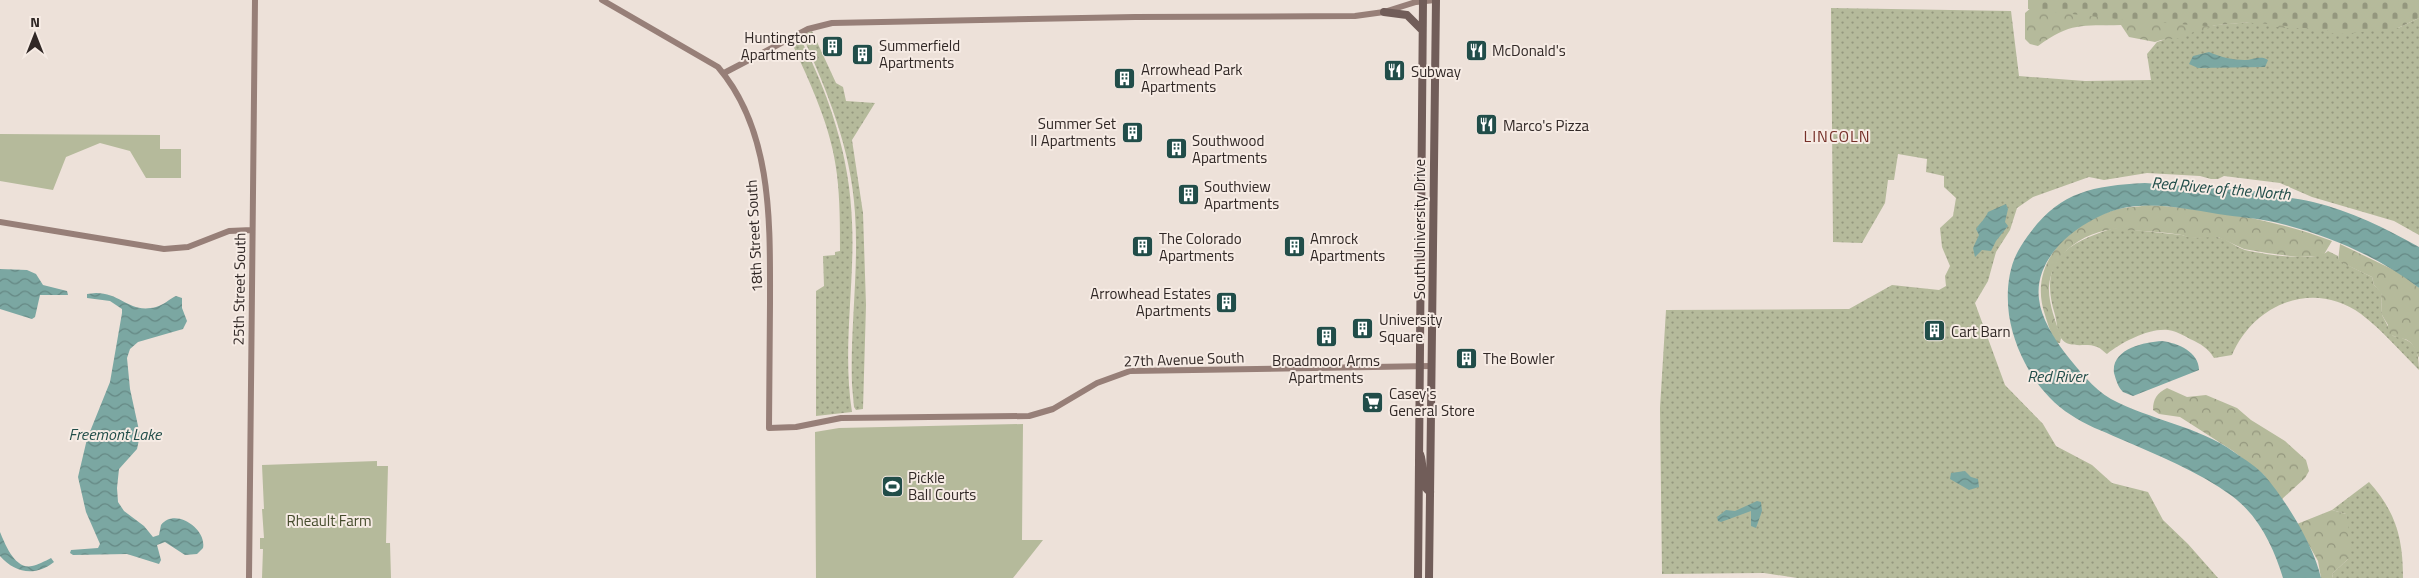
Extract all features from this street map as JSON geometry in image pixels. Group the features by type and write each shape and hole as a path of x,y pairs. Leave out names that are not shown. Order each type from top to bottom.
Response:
{"main road":[{"name":"South University Drive","path":"1418,578 1423,0"},
{"name":"South University Drive","path":"1428,578 1436,0"},
{"path":"1384,12 1407,15 1422,30"},
{"path":"1422,74 1428,81 1428,120 1434,125"},
{"path":"1422,130 1428,132 1429,164 1433,173"},
{"path":"1419,450 1424,462 1423,484 1430,492"},
{"path":"1418,532 1424,537 1424,572 1428,578"}],"street":[{"name":"25th Street South","path":"248,578 255,0"},
{"name":"18th Street South","path":"602,0 704,58 724,73 743,106 752,129 764,170 770,227 768,428"},
{"path":"724,73 808,29 832,23 1143,17 1355,16 1384,12 1423,0 1436,0"},
{"path":"0,222 164,249 188,247 229,231 252,230"},
{"name":"27th Avenue South","path":"768,428 796,427 841,418 1028,416 1053,409 1097,383 1130,371 1432,366"}],"green space":[{"path":"2028,0 2419,0 2419,18 2398,28 2351,33 2250,22 2206,26 2126,20 2028,9"},
{"path":"2419,0 2374,29 2346,34 2329,33 2314,28 2283,28 2247,22 2214,25 2203,31 2195,31 2183,38 2155,42 2129,37 2121,25 2096,25 2068,29 2049,38 2038,46 2030,44 2025,39 2025,13 2032,7"},
{"path":"1831,8 2011,11 2019,76 2085,81 2151,80 2147,54 2157,42 2206,26 2250,22 2398,28 2419,18 2419,235 2394,221 2312,197 2280,183 2224,176 2218,179 2211,179 2200,176 2147,173 2104,180 2089,177 2033,197 2017,208 2010,230 1996,252 1988,281 1975,303 2005,385 2043,424 2056,446 2092,465 2112,483 2148,492 2163,520 2188,544 2218,578 1797,578 1764,573 1662,574 1660,408 1666,310 1849,309 1892,285 1939,290 1946,286 1945,276 1950,266 1942,247 1940,228 1953,216 1956,198 1944,187 1944,176 1926,172 1927,159 1898,154 1894,180 1888,180 1885,203 1862,243 1833,242"},
{"path":"812,31 836,83 843,87 846,101 875,103 852,140 863,213 866,305 863,409 856,410 854,407 852,385 856,256 853,189 837,122 821,78 802,35"},
{"path":"799,36 820,80 836,126 847,174 852,222 848,365 852,412 816,416 816,291 824,286 823,256 835,255 835,252 840,251 839,203 834,157 825,123 806,73 791,41"},
{"path":"0,134 160,135 160,149 181,149 181,178 146,178 130,151 100,143 66,157 53,190 0,181"},
{"path":"2148,205 2242,216 2310,233 2332,241 2323,256 2298,257 2244,249 2218,237 2190,238 2175,234 2116,229 2091,235 2071,247 2056,264 2051,274 2049,286 2050,299 2061,338 2060,343 2057,343 2047,322 2041,296 2042,278 2048,262 2057,247 2069,235 2100,215 2118,209"},
{"path":"2114,228 2191,237 2217,237 2245,250 2276,255 2301,257 2322,255 2328,251 2338,256 2339,261 2372,277 2374,285 2381,292 2382,315 2393,336 2400,337 2414,346 2418,356 2419,370 2369,320 2343,304 2324,298 2305,298 2287,302 2270,310 2255,322 2242,337 2232,355 2214,358 2201,345 2179,333 2168,330 2153,331 2136,337 2107,354 2100,348 2093,346 2068,344 2064,342 2059,333 2051,296 2050,280 2054,267 2060,256 2082,240"},
{"path":"2340,244 2400,273 2419,288 2419,358 2409,341 2388,333 2388,325 2382,315 2381,293 2374,285 2372,277 2338,261"},
{"path":"2167,388 2187,397 2206,395 2237,408 2251,420 2285,441 2306,460 2309,471 2305,478 2281,500 2264,475 2233,451 2180,417 2159,414 2153,410 2156,397"},
{"path":"1023,424 1022,540 1043,540 1013,578 816,578 815,432 839,428"},
{"name":"Rheault Farm","path":"377,461 377,466 388,466 386,543 390,543 391,578 262,578 263,549 260,549 260,538 264,538 262,509 264,509 262,465"},
{"path":"2369,482 2386,504 2396,526 2403,564 2403,578 2333,578 2332,574 2348,559 2346,514 2332,510"},
{"path":"2332,510 2346,514 2352,548 2348,559 2332,574 2333,578 2321,578 2318,561 2297,524"}],"water":[{"path":"2209,52 2222,57 2236,59 2260,58 2268,60 2265,67 2198,68 2189,64 2193,56"},
{"name":"Red River","path":"2145,183 2265,192 2313,202 2341,210 2368,221 2419,247 2419,288 2369,256 2293,227 2267,221 2181,208 2144,206 2111,211 2082,226 2063,241 2048,260 2041,274 2039,299 2045,320 2061,347 2086,378 2111,399 2190,429 2220,443 2258,469 2291,511 2312,552 2321,578 2283,578 2275,555 2264,533 2242,504 2219,487 2191,471 2076,419 2048,396 2030,372 2023,358 2012,330 2009,315 2009,279 2013,262 2033,228 2059,204 2073,196 2105,187"},
{"path":"2006,204 2008,209 2005,222 2008,226 1991,251 1982,250 1975,257 1973,248 1979,235 1976,229 1988,212"},
{"path":"0,269 27,270 36,274 43,285 67,291 68,295 40,295 35,317 32,319 0,309"},
{"name":"Freemont Lake","path":"96,293 113,296 139,308 159,306 176,296 182,298 182,308 187,321 183,329 138,342 130,349 127,358 130,389 140,435 137,449 119,469 117,488 118,502 124,511 144,526 153,537 159,535 161,525 167,520 174,518 189,523 200,534 203,541 203,548 197,554 185,555 165,542 157,545 161,560 159,564 127,554 73,555 70,553 71,550 98,548 100,544 86,512 78,477 87,439 110,382 122,309 110,301 87,298 87,294"},
{"path":"2162,341 2181,346 2192,353 2199,370 2133,396 2123,392 2118,386 2114,373 2114,365 2118,358 2130,348"},
{"path":"1965,471 1971,477 1978,479 1979,487 1969,490 1950,479 1951,473"},
{"path":"1757,501 1761,502 1762,511 1756,528 1751,526 1751,511 1721,522 1718,521 1717,517 1726,510 1735,511"},
{"path":"0,532 12,555 21,564 32,566 51,558 54,562 40,570 33,571 26,571 12,566 0,556"}],"place":[{"name":"Huntington Apartments","path":"832,46"},
{"name":"McDonald's","path":"1476,50"},
{"name":"Summerfield Apartments","path":"863,54"},
{"name":"Subway","path":"1395,71"},
{"name":"Arrowhead Park Apartments","path":"1125,78"},
{"name":"Marco's Pizza","path":"1487,125"},
{"name":"Summer Set II Apartments","path":"1132,132"},
{"name":"Southwood Apartments","path":"1176,149"},
{"name":"Southview Apartments","path":"1188,195"},
{"name":"The Colorado Apartments","path":"1143,247"},
{"name":"Amrock Apartments","path":"1294,247"},
{"name":"Arrowhead Estates Apartments","path":"1227,302"},
{"name":"University Square","path":"1363,328"},
{"name":"Cart Barn","path":"1935,331"},
{"name":"Broadmoor Arms Apartments","path":"1326,337"},
{"name":"The Bowler","path":"1467,358"},
{"name":"Casey's General Store","path":"1373,402"},
{"name":"Pickle Ball Courts","path":"892,486"}],"district":[{"name":"LINCOLN","path":"1837,136"}],"water label":[{"name":"Red River of the North","path":"2221,188"}]}
